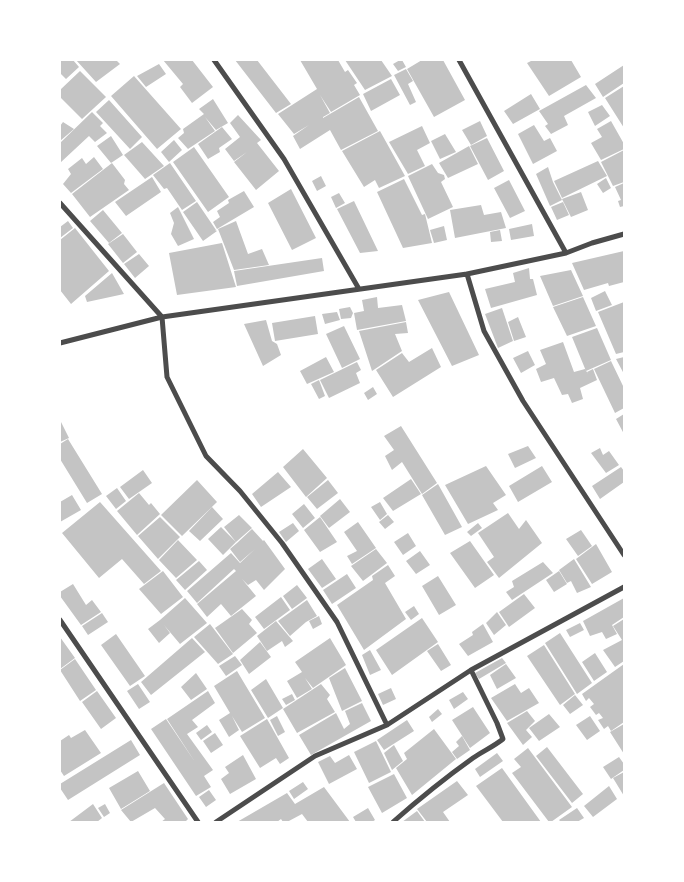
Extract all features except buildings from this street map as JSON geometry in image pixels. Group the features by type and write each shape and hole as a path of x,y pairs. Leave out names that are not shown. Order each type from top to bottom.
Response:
{"street":[{"path":"214,60 284,159 360,289"},
{"path":"459,60 566,253"},
{"path":"60,203 162,317 167,377 206,456 240,491 282,543 337,622 387,725"},
{"path":"60,343 162,317 467,274 566,253 592,242 624,234"},
{"path":"467,274 484,331 498,357 523,401 624,555"},
{"path":"216,822 315,756 387,725 471,670 624,587"},
{"path":"60,620 198,822"},
{"path":"393,822 419,799 474,757 503,739 471,670"}]}
